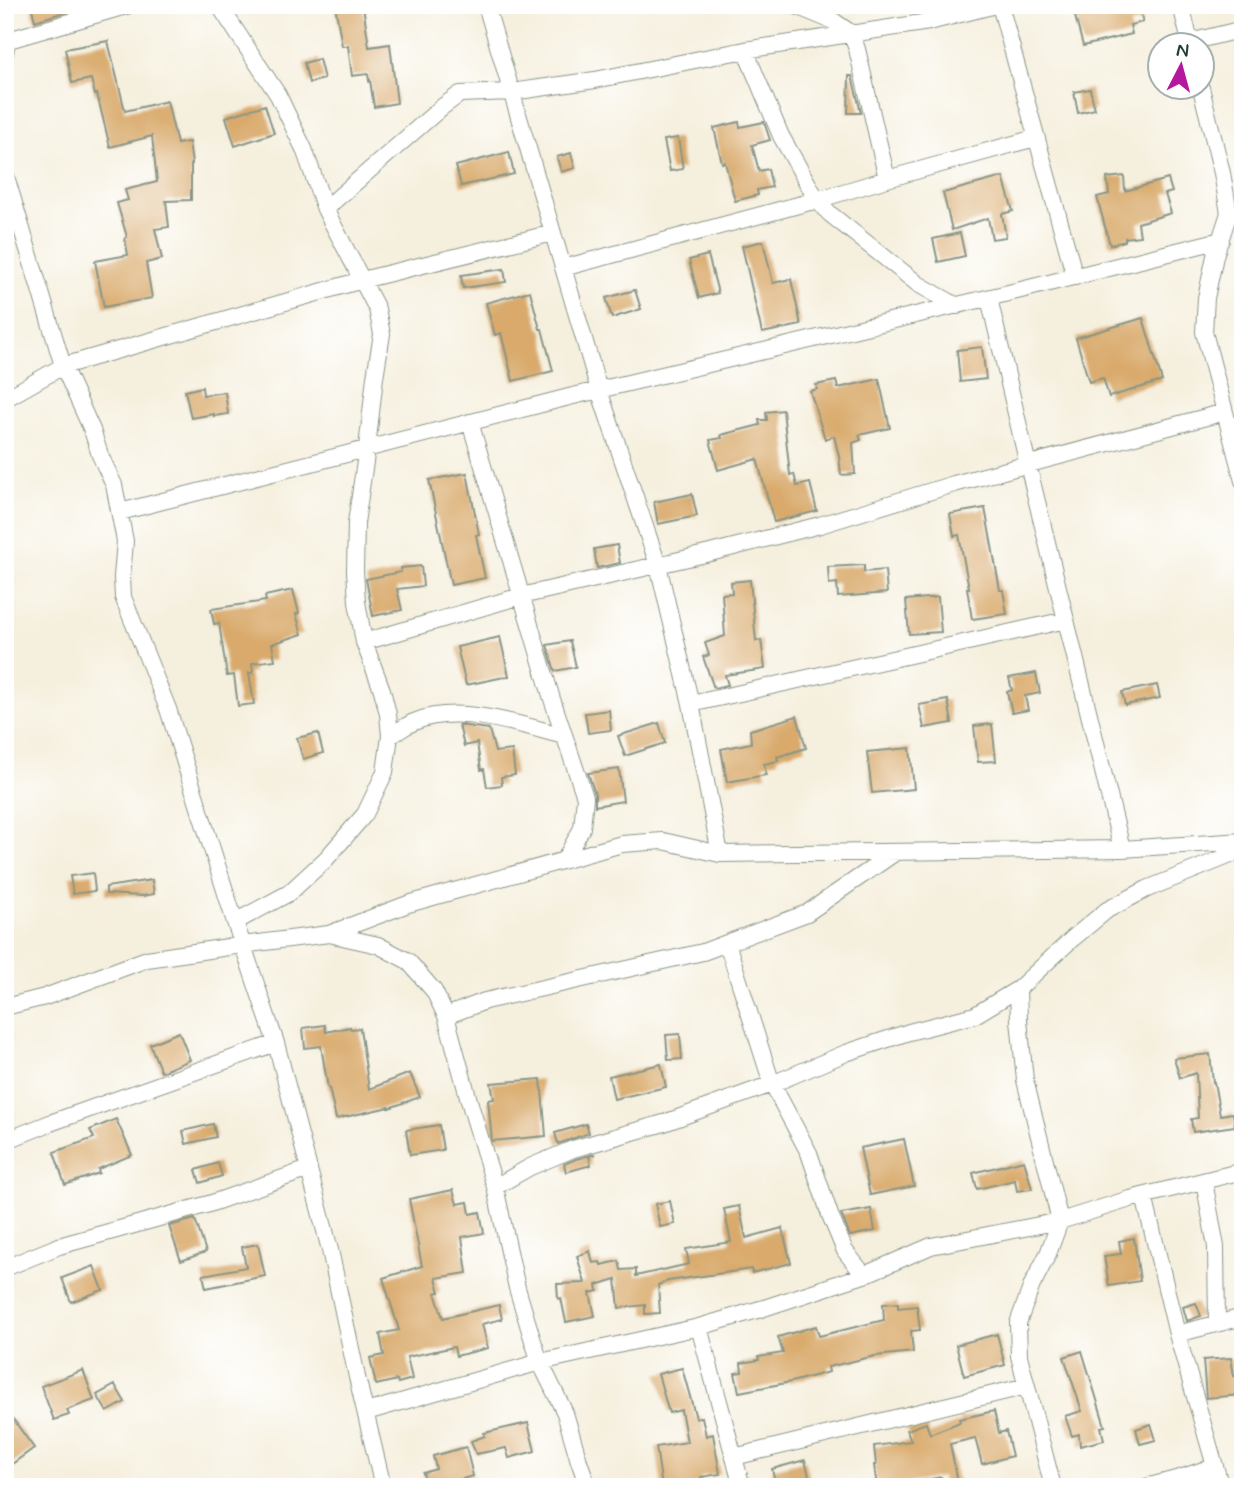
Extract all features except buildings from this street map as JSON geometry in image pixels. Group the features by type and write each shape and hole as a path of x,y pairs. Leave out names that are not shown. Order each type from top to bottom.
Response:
{"street":[{"path":"6,40 129,5"},
{"path":"219,5 278,95 304,149 326,209 377,309 382,334 356,523 355,571 364,642 382,690 390,736 385,772 365,814 326,859 289,892 235,922"},
{"path":"486,5 599,390 658,565 691,704 720,854"},
{"path":"794,5 835,22 851,33 887,179"},
{"path":"925,5 929,22"},
{"path":"326,209 460,94 512,92 595,80 745,50 929,22 998,5 1075,277"},
{"path":"1181,5 1187,32"},
{"path":"1216,37 1243,29"},
{"path":"745,50 781,135 817,200 830,214 918,284 957,306"},
{"path":"1204,102 1222,173 1236,211 1215,256 1206,298 1204,332 1243,481"},
{"path":"563,268 1035,138"},
{"path":"5,173 63,366 114,485 125,541 123,597 168,709 242,945 276,1043 330,1250 383,1487"},
{"path":"5,399 63,366 362,280 553,233"},
{"path":"120,512 599,390 957,306 1221,240"},
{"path":"989,298 1122,849"},
{"path":"364,642 521,596 820,525 954,484 1225,412"},
{"path":"470,422 521,596 585,797 582,828 565,859"},
{"path":"691,704 1066,620"},
{"path":"390,736 414,722 456,715 496,719 564,736"},
{"path":"5,1007 45,997 147,959 329,934 408,904 622,844 663,841 720,854 1122,849 1243,841"},
{"path":"495,1187 530,1167 572,1149 664,1124 846,1053 909,1032 975,1015 1018,989 1107,910 1147,889 1243,850"},
{"path":"446,1016 485,1001 703,952 807,913 897,852"},
{"path":"329,934 378,945 408,961 434,991 446,1016 495,1187 517,1288 540,1362 565,1412 588,1487"},
{"path":"727,943 772,1084 809,1153 845,1251 864,1275"},
{"path":"1018,989 1025,1080 1060,1221 1018,1323 1019,1356 1053,1487"},
{"path":"5,1141 276,1043"},
{"path":"5,1268 59,1246 209,1203 309,1169"},
{"path":"366,1412 540,1362 699,1326 764,1308 864,1275 931,1246 1060,1221 1243,1171"},
{"path":"1204,1181 1216,1247 1217,1322"},
{"path":"1144,1196 1177,1334 1221,1487"},
{"path":"1177,1334 1243,1317"},
{"path":"699,1326 742,1487"},
{"path":"734,1457 1027,1385"},
{"path":"1146,1487 1215,1466"}]}
